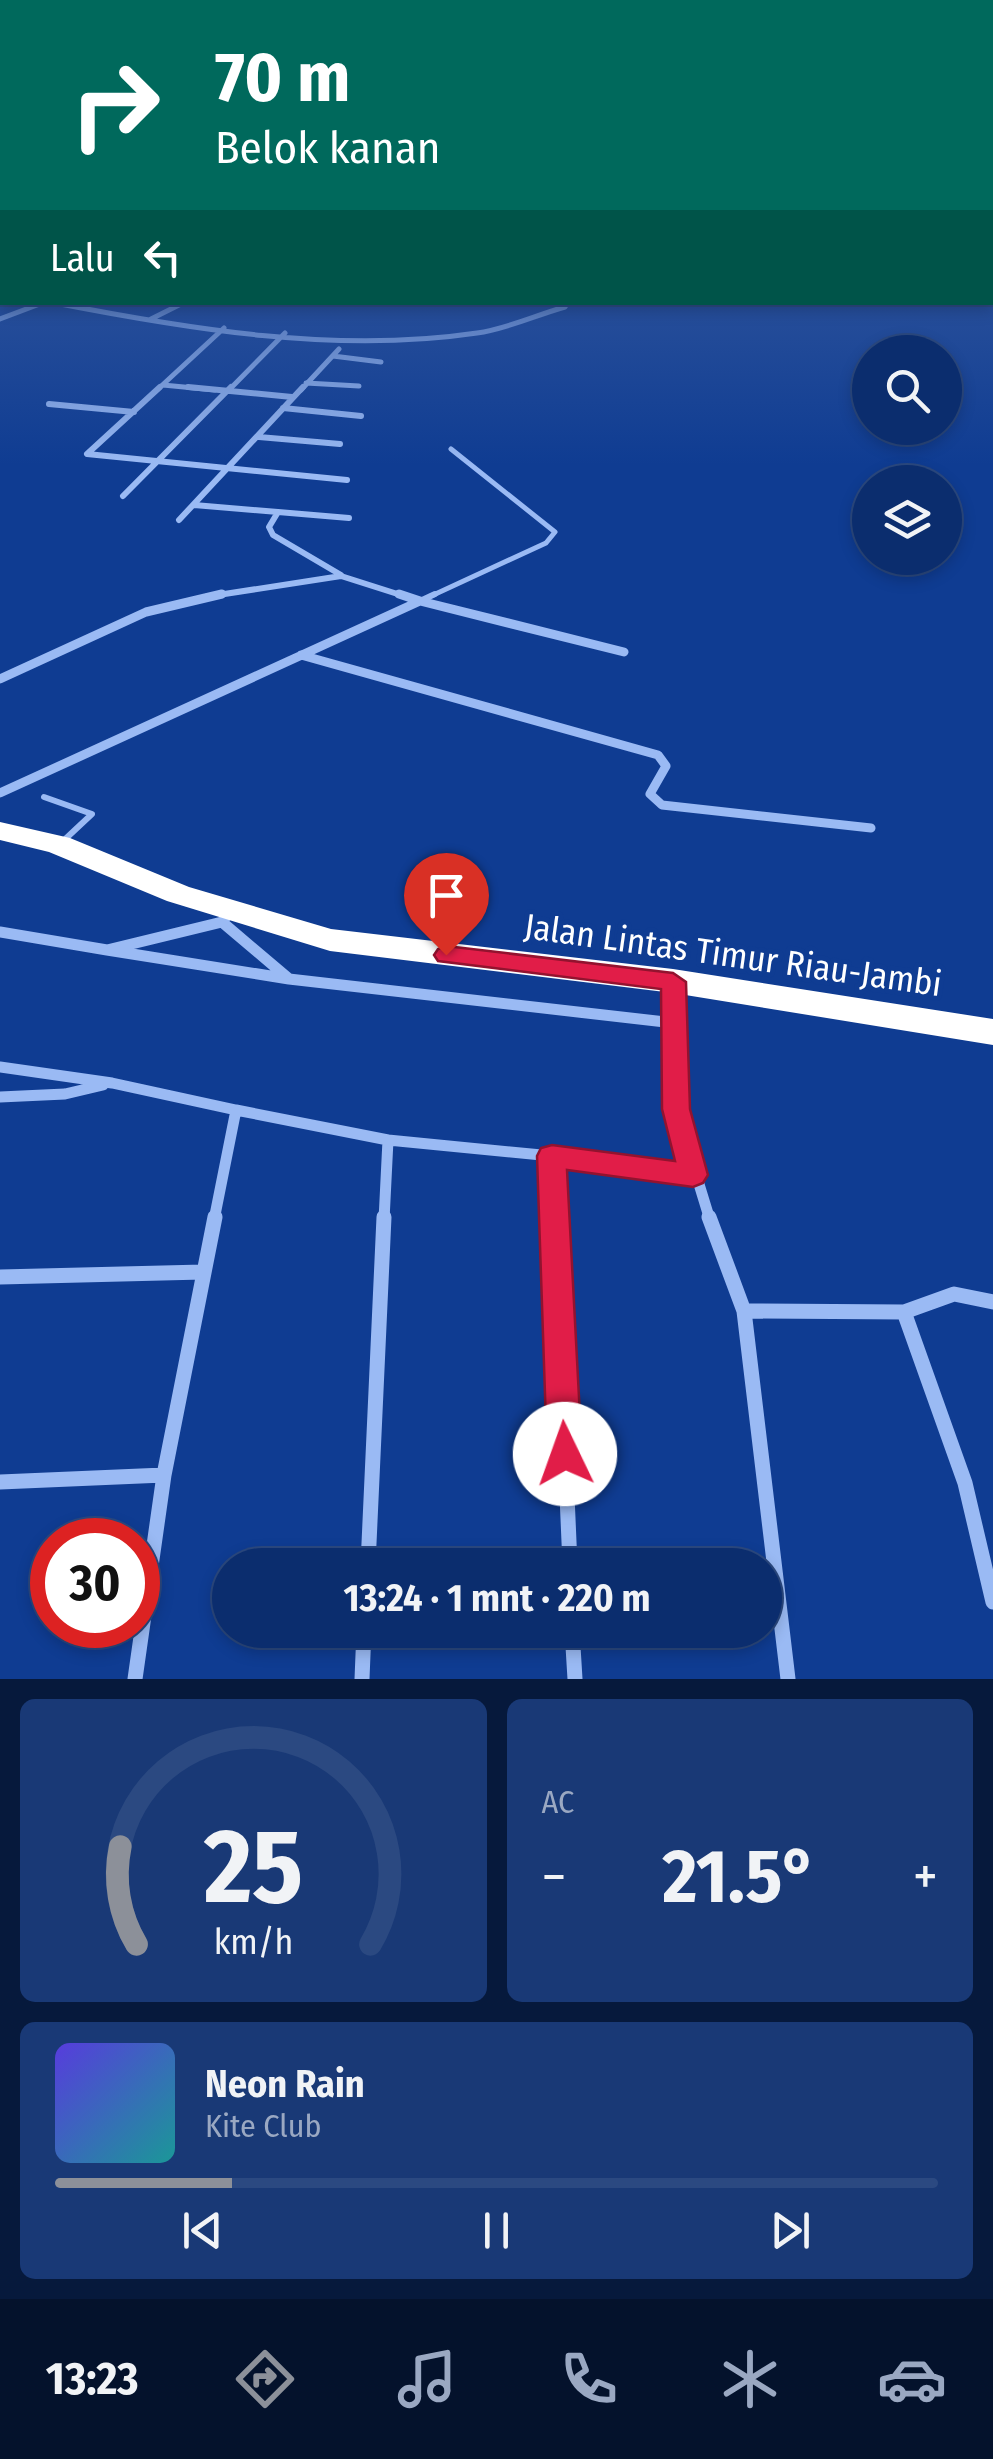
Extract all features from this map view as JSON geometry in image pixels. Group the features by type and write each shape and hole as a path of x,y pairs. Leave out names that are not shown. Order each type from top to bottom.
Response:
{"highway":[{"name":"Jalan Lintas Timur Riau-Jambi","path":"0,830 59,845 226,917 330,940 673,982 993,1032"}],"street":[{"path":"0,320 31,308"},
{"path":"84,308 150,320 338,338 474,333 549,308"},
{"path":"150,320 173,308"},
{"path":"224,328 87,454 347,480"},
{"path":"122,496 285,334"},
{"path":"179,520 340,349"},
{"path":"333,356 381,362"},
{"path":"306,383 359,386"},
{"path":"163,385 292,398"},
{"path":"50,404 134,412"},
{"path":"283,408 360,416"},
{"path":"260,437 340,444"},
{"path":"194,505 349,518"},
{"path":"278,512 270,526 273,535 341,576 624,652"},
{"path":"0,679 168,604 341,576"},
{"path":"0,793 420,600"},
{"path":"300,654 658,755 666,766 650,794 662,805 871,828"},
{"path":"107,950 226,917 289,979"},
{"path":"0,932 289,979 674,1023"},
{"path":"673,982 676,1109 693,1175 744,1311 788,1679"},
{"path":"0,1067 112,1083 388,1140 693,1175"},
{"path":"0,1097 65,1094 112,1083"},
{"path":"135,1679 164,1475 236,1110"},
{"path":"369,1548 388,1140"},
{"path":"552,1156 569,1548"},
{"path":"0,1277 203,1272"},
{"path":"744,1311 904,1312 954,1294 993,1302"},
{"path":"904,1312 918,1364 965,1483 988,1563 993,1602"},
{"path":"0,1482 164,1475"},
{"path":"362,1679 363,1648"},
{"path":"573,1648 575,1679"}],"lane":[{"path":"420,600 546,543 555,532 496,489 452,449"},
{"path":"44,797 92,814 59,845"}],"route":[{"path":"446,955 673,982 676,1109 693,1175 552,1156 565,1454"}]}
